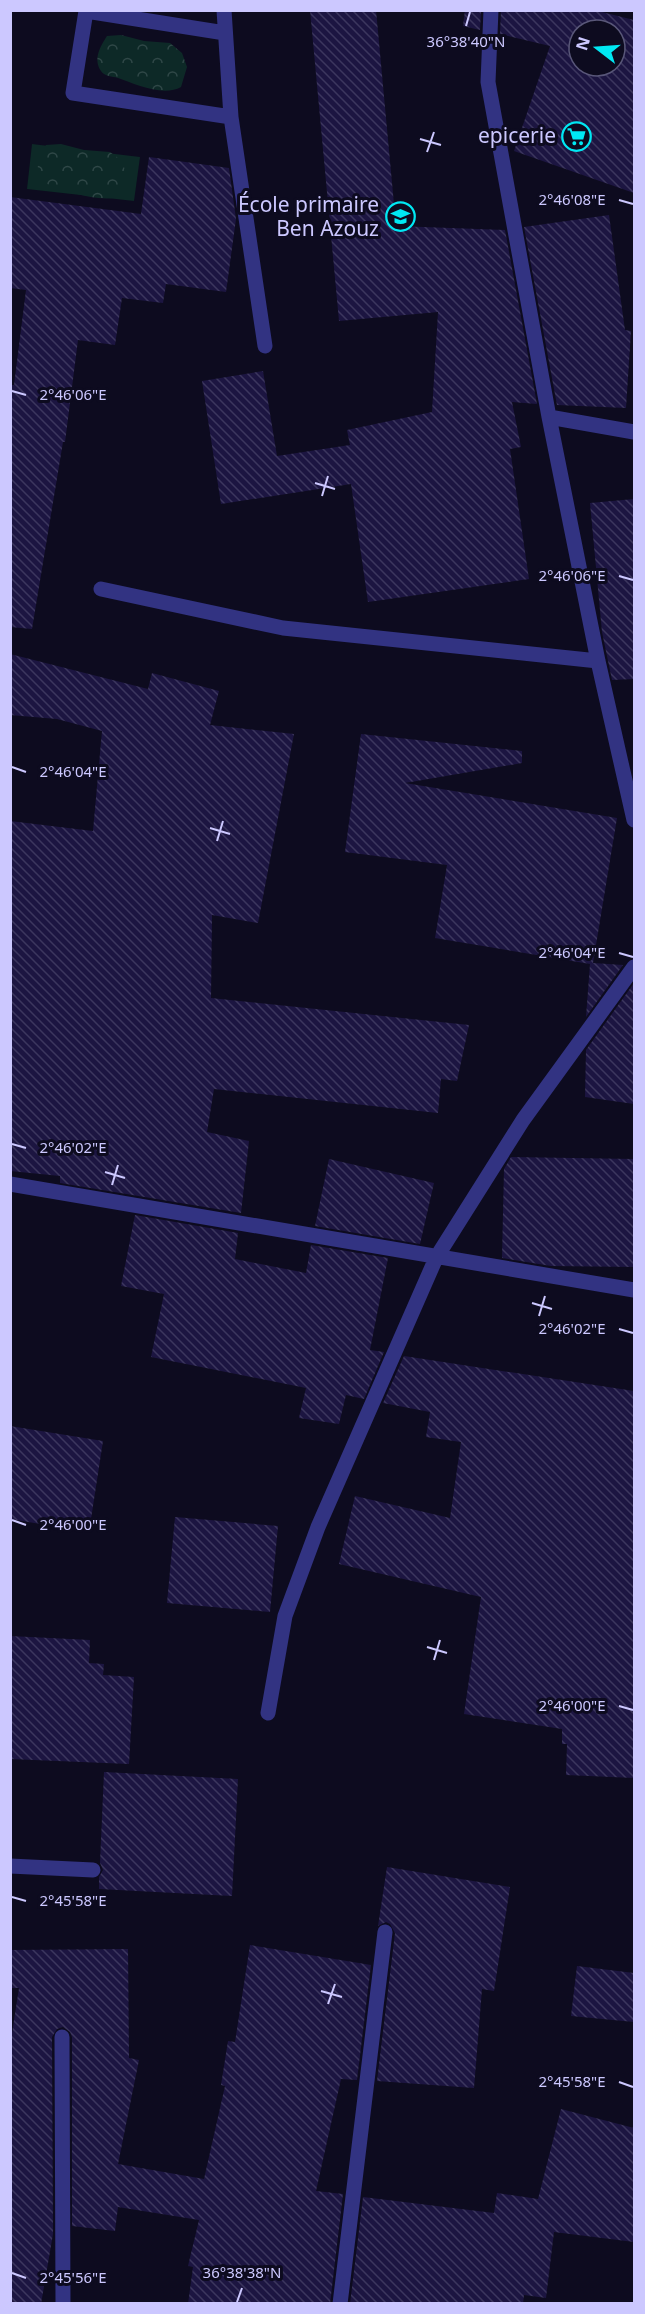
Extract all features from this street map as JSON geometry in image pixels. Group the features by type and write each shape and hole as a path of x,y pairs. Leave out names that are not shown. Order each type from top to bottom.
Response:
{"street":[{"path":"224,10 231,117 265,346"},
{"path":"490,10 488,82 549,417 598,661 634,820"},
{"path":"225,33 86,12 73,93 231,117"},
{"path":"549,417 634,432"},
{"path":"101,589 283,628 598,661"},
{"path":"268,1713 285,1616 289,1605 318,1527 436,1258 523,1120 634,967"},
{"path":"10,1184 634,1290"},
{"path":"10,1866 93,1870"},
{"path":"340,2304 385,1932"},
{"path":"62,2037 63,2304"}],"green space":[{"path":"121,35 144,41 170,43 182,53 187,67 181,87 174,90 158,90 103,73 98,62 98,53 102,44 107,36"},
{"path":"32,144 140,157 134,201 27,189"},
{"path":"61,144 84,150 110,152 122,161 127,176 121,196 92,197 69,192 41,181 38,167 43,150 46,145"}],"building":[{"path":"310,10 376,10 396,226 505,230 537,404 512,402 521,447 510,449 529,579 368,602 351,484 221,504 202,381 263,371 277,456 350,445 347,430 432,412 438,312 339,321"},
{"path":"465,10 481,10 480,30 463,26"},
{"path":"501,10 594,10 626,18 567,18 567,78 627,78 627,18 634,20 634,193 514,151 550,46 500,34"},
{"path":"149,157 229,168 236,219 226,292 166,284 163,303 122,298 115,345 78,340 65,442 63,442 32,629 10,627 10,385 14,385 26,290 10,288 10,197 141,214"},
{"path":"609,215 625,330 631,331 626,408 557,405 524,227"},
{"path":"634,499 634,679 612,680 602,632 590,503"},
{"path":"10,654 148,689 152,673 219,691 210,725 294,734 258,923 212,915 211,998 469,1025 457,1081 441,1079 438,1113 214,1089 207,1132 249,1141 241,1213 60,1183 60,1176 10,1171 10,821 93,831 102,731 57,719 10,715"},
{"path":"361,734 522,751 522,763 405,783 617,818 593,963 623,965 586,1017 590,964 435,938 447,865 345,852"},
{"path":"634,983 634,1104 585,1097 586,1050"},
{"path":"511,1157 634,1159 634,1267 551,1266 502,1258 504,1169"},
{"path":"329,1159 434,1183 420,1244 315,1226"},
{"path":"135,1215 238,1233 235,1259 306,1273 311,1245 388,1258 370,1350 384,1352 364,1399 346,1395 339,1424 299,1418 306,1388 151,1357 164,1294 121,1286"},
{"path":"404,1356 634,1391 634,1778 566,1775 567,1744 562,1744 562,1729 464,1714 481,1597 339,1564 355,1496 450,1518 461,1442 426,1437 430,1412 383,1403"},
{"path":"10,1426 103,1441 89,1532 10,1519"},
{"path":"175,1517 278,1526 270,1612 167,1603"},
{"path":"10,1636 90,1640 89,1663 104,1664 103,1675 134,1677 129,1764 10,1759"},
{"path":"104,1772 238,1779 232,1896 99,1889 99,1877 103,1870 100,1863"},
{"path":"387,1867 510,1887 494,1991 482,1989 474,2088 377,2081 395,1933 390,1924 386,1922 378,1926"},
{"path":"250,1945 371,1965 357,2080 341,2079 316,2191 343,2194 330,2304 188,2304 193,2267 188,2266 199,2220 118,2207 115,2231 72,2226 72,2037 70,2032 63,2027 57,2029 52,2037 53,2234 41,2304 10,2304 10,2046 19,1988 10,1988 10,1950 128,1949 129,2058 139,2060 118,2164 204,2179 225,2086 221,2085 228,2041 235,2042"},
{"path":"577,1966 634,1973 634,2022 571,2016"},
{"path":"561,2109 634,2128 634,2242 554,2232 546,2298 524,2295 523,2304 350,2304 363,2197 494,2213 497,2193 538,2199"}],"place":[{"name":"epicerie","path":"577,136"},
{"name":"École primaire Ben Azouz","path":"400,217"}]}
